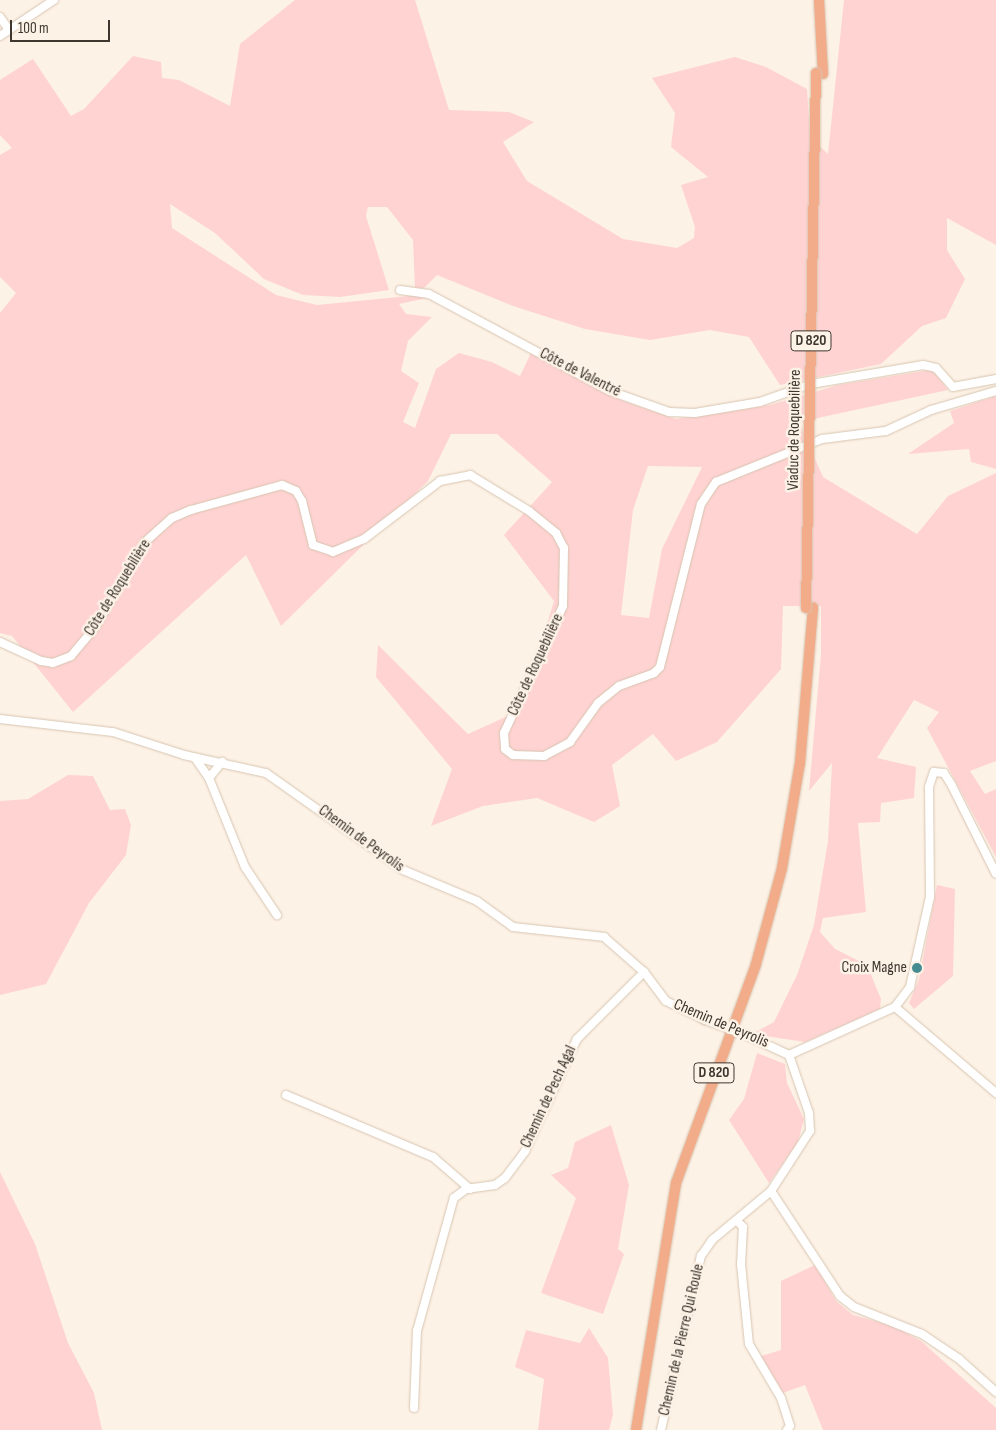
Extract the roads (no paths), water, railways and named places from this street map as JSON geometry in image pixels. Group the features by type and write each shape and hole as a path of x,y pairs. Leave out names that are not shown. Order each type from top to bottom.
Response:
{"main road":[{"name":"D 820","path":"813,0 820,74"},
{"name":"D 820","path":"820,0 820,74"},
{"name":"Viaduc de Roquebilière","path":"636,1430 652,1354 676,1183 770,918 793,815 804,720 810,608 820,74"}],"street":[{"path":"0,36 54,0"},
{"path":"0,17 9,30"},
{"name":"Côte de Valentré","path":"400,290 429,294 610,392 669,412 686,414 760,402 811,384 923,365 936,368 953,387 996,379"},
{"name":"Côte de Roquebilière","path":"0,642 41,661 53,663 71,656 96,626 145,542 172,518 191,510 282,485 296,491 302,501 313,545 333,552 364,539 440,481 470,475 528,511 556,533 564,548 563,606 504,733 505,749 513,755 544,756 570,742 593,710 619,686 654,673 660,667 701,504 716,482 822,439 886,431 931,410 996,391"},
{"name":"Chemin de Peyrolis","path":"0,719 112,732 195,758 248,766 276,778 403,870 478,900 513,927 540,933 592,933 620,948 644,972 666,1001 705,1020 748,1036 789,1055"},
{"path":"195,758 209,778 245,867 277,915"},
{"path":"209,778 222,762"},
{"path":"996,874 952,786 944,773 934,772 929,787 930,898 910,987 895,1007 789,1055 810,1113 810,1131 798,1156 771,1192 840,1296 854,1307 922,1334 959,1359 996,1392"},
{"name":"Chemin de Pech Agal","path":"414,1408 417,1332 446,1215 454,1198 470,1188 505,1178 525,1151 576,1039 644,972"},
{"path":"895,1007 996,1093"},
{"path":"286,1095 433,1157 470,1188"},
{"name":"Chemin de la Pierre Qui Roule","path":"661,1430 701,1256 712,1240 771,1192"},
{"path":"737,1221 742,1227 741,1264 749,1344 782,1398 790,1426 787,1430"}],"place":[{"name":"Croix Magne","path":"917,968"}]}
